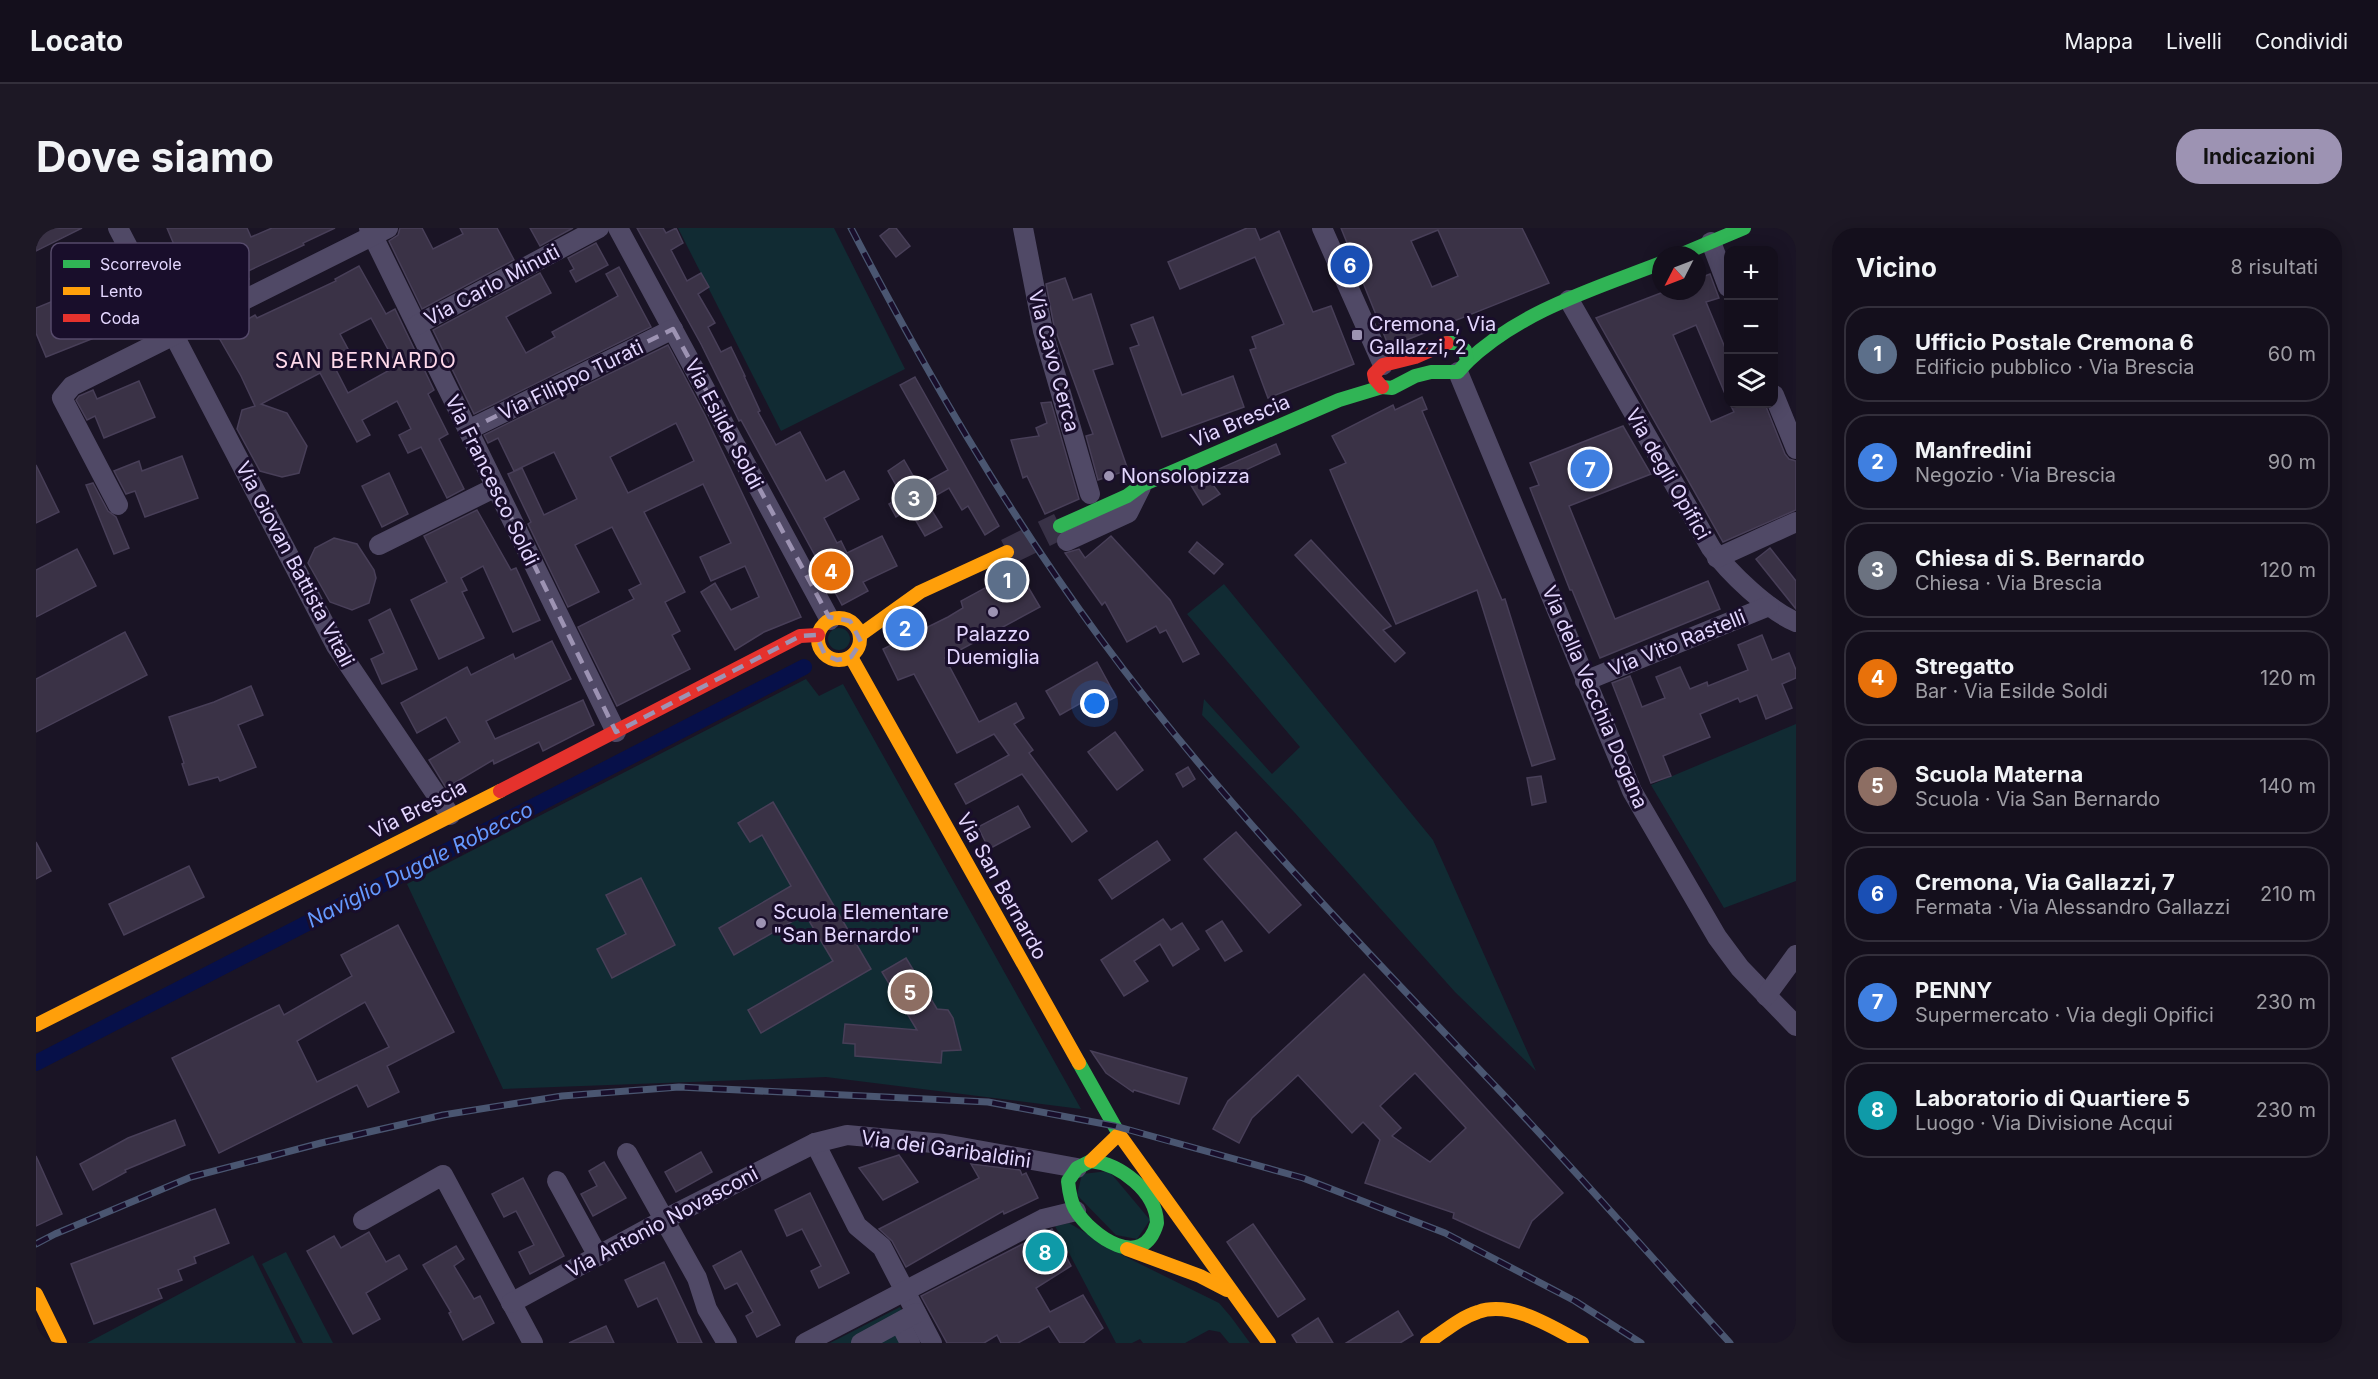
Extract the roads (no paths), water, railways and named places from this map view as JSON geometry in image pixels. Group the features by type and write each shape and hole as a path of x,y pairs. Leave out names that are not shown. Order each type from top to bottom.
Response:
{"main road":[{"path":"1701,246 1744,228"},
{"name":"Via Brescia","path":"1339,400 1344,393 1379,370 1443,344 1497,335 1569,300 1652,267"},
{"name":"Via Brescia","path":"1142,485 1339,400 1382,387 1392,388 1415,376 1463,367 1497,335"},
{"path":"1456,343 1465,350 1463,367"},
{"path":"1379,370 1375,379 1382,387"},
{"path":"860,635 920,592 1007,552"},
{"path":"844,618 850,621 860,635 859,648 851,657 844,660 831,659 820,649 818,635 820,629 831,620 844,618"},
{"name":"Via Brescia","path":"36,1025 616,732 800,636 818,635"},
{"name":"Via San Bernardo","path":"851,657 1119,1134 1269,1343"},
{"path":"1119,1134 1079,1170 1070,1197 1076,1211 1112,1242 1200,1276 1231,1292"},
{"path":"1079,1170 1112,1164 1154,1203 1231,1292"},
{"path":"1127,1249 1141,1246 1153,1235 1158,1220 1154,1203"},
{"path":"36,1294 60,1343"},
{"path":"1426,1343 1470,1317 1490,1309 1521,1314 1582,1343"}],"street":[{"name":"Via Giovan Battista Vitali","path":"118,228 126,243"},
{"name":"Via Carlo Minuti","path":"417,325 599,228"},
{"name":"Via Esilde Soldi","path":"618,228 831,620"},
{"name":"Via Cavo Cerca","path":"1023,228 1043,331 1090,494"},
{"path":"1322,228 1379,370"},
{"path":"249,297 377,231"},
{"name":"Via Francesco Soldi","path":"377,231 417,325 616,732"},
{"path":"1711,242 1724,276"},
{"name":"Via degli Opifici","path":"1569,300 1718,558 1768,606 1796,622"},
{"name":"Via Filippo Turati","path":"468,430 673,330"},
{"path":"118,505 62,398 72,386 166,339"},
{"name":"Via Giovan Battista Vitali","path":"176,339 336,646 450,815"},
{"name":"Via della Vecchia Dogana","path":"1463,367 1585,681 1632,791 1717,937 1740,968 1796,1026"},
{"path":"1778,407 1796,450"},
{"path":"1064,533 1128,513 1142,485"},
{"path":"379,545 496,487"},
{"path":"1718,558 1796,522"},
{"name":"Via Vito Rastelli","path":"1585,681 1768,606"},
{"path":"1766,996 1796,955"},
{"name":"Via dei Garibaldini","path":"815,1143 848,1135 944,1144 1079,1170"},
{"path":"815,1143 857,1226 882,1247 905,1291 910,1343"},
{"name":"Via Antonio Novasconi","path":"511,1303 664,1220 815,1143"},
{"path":"627,1153 697,1278 707,1309 727,1343"},
{"path":"1043,1219 1079,1170"},
{"path":"363,1220 443,1175 533,1343"},
{"path":"557,1181 598,1256"},
{"path":"805,1343 1043,1219 1076,1211"},
{"path":"868,1340 869,1310"},
{"path":"868,1340 908,1318"},
{"path":"908,1318 932,1343"}],"waterway":[{"name":"Naviglio Dugale Robecco","path":"36,1063 804,667"}],"tunnel":[{"path":"1007,552 1060,526"}],"railway":[{"path":"851,228 937,386 999,489 1065,589 1146,698 1242,814 1292,870 1586,1183 1730,1343"},
{"path":"36,1244 191,1177 321,1143 443,1115 562,1096 679,1087 988,1102 1115,1126 1303,1178 1445,1233 1575,1301 1641,1343"}],"place":[{"name":"Cremona, Via Gallazzi, 7","path":"1350,265"},
{"name":"Cremona, Via Gallazzi, 2","path":"1357,335"},
{"name":"PENNY","path":"1590,469"},
{"name":"Nonsolopizza","path":"1109,476"},
{"name":"Chiesa di S. Bernardo","path":"914,498"},
{"name":"Stregatto","path":"831,571"},
{"name":"Ufficio Postale Cremona 6","path":"1007,580"},
{"name":"Palazzo Duemiglia","path":"993,612"},
{"name":"Manfredini","path":"905,628"},
{"name":"Scuola Elementare \"San Bernardo\"","path":"761,923"},
{"name":"Scuola Materna","path":"910,992"},
{"name":"Laboratorio di Quartiere 5","path":"1045,1252"}],"district":[{"name":"SAN BERNARDO","path":"366,361"}]}
